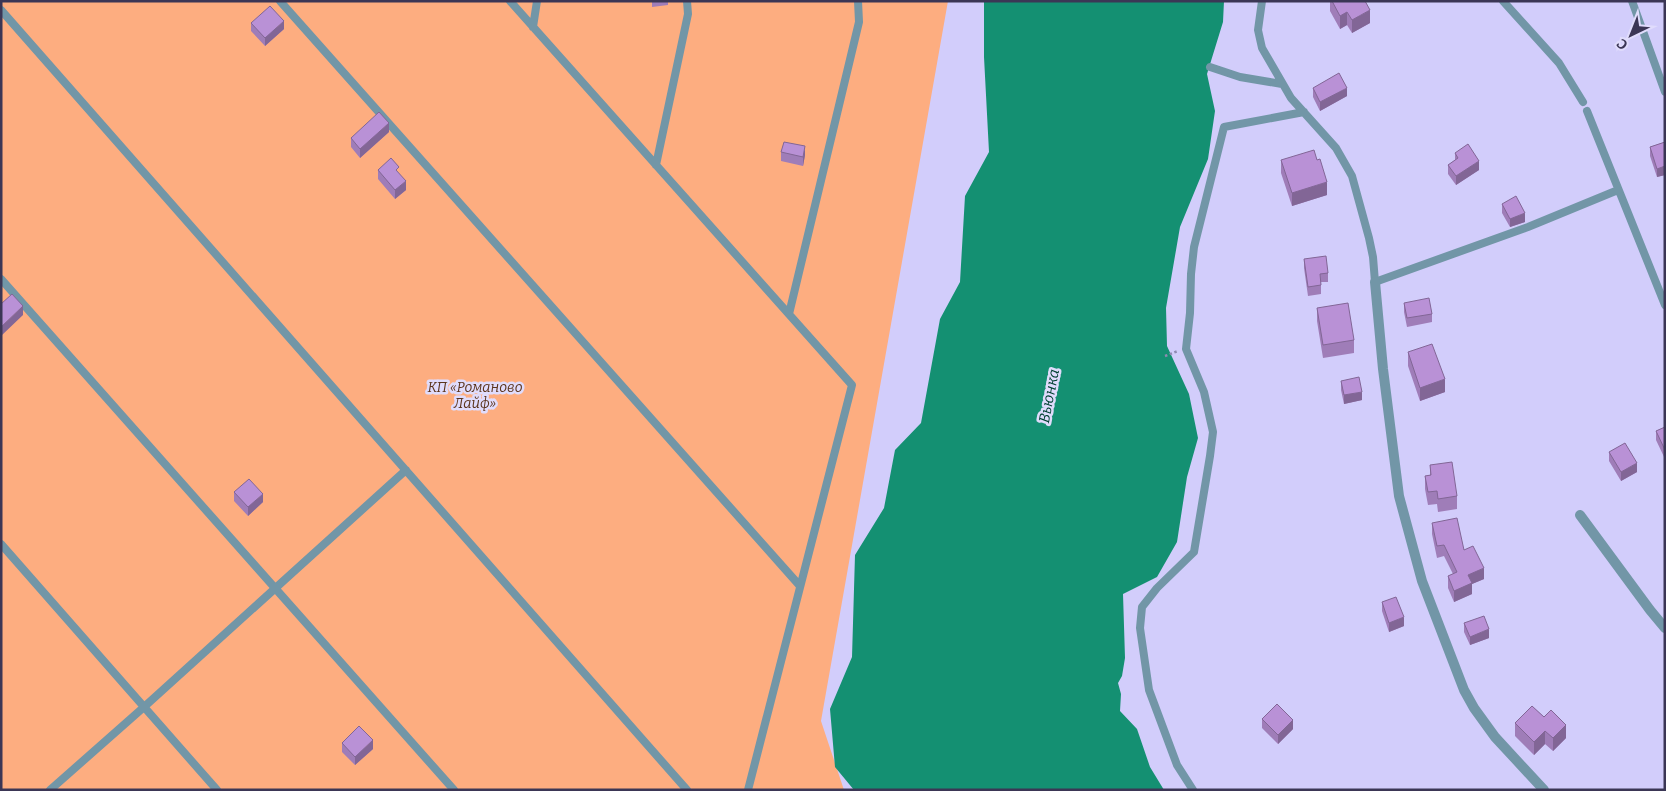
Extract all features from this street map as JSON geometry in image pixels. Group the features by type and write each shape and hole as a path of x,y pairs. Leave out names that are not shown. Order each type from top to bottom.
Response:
{"street":[{"path":"1375,282 1383,369 1399,496 1422,581 1464,690 1474,708 1495,737 1539,788"},
{"path":"1580,516 1665,628"}],"lane":[{"path":"280,1 800,586"},
{"path":"510,1 852,385 748,790"},
{"path":"533,27 537,1"},
{"path":"656,165 688,14 687,1"},
{"path":"789,314 860,22 858,1"},
{"path":"1262,1 1258,20 1259,39 1271,65 1291,98 1336,148 1352,176 1374,257 1375,282 1528,228 1618,190"},
{"path":"1503,1 1558,63 1583,102"},
{"path":"1632,1 1665,92"},
{"path":"1,10 687,790"},
{"path":"1210,67 1240,77 1282,84"},
{"path":"1587,111 1665,305"},
{"path":"1193,790 1177,765 1149,690 1140,628 1142,608 1157,588 1194,552 1210,456 1213,432 1204,392 1186,349 1194,247 1224,127 1304,112"},
{"path":"1,279 454,790"},
{"path":"50,790 406,470"},
{"path":"1,544 217,790"}],"path":[{"path":"1165,356 1182,349"}],"green space":[{"name":"КП «Романово Лайф»","path":"1,1 948,1 821,721 844,790 1,790"}],"water":[{"name":"Вьюнка","path":"984,1 1224,1 1223,22 1207,74 1215,111 1208,159 1180,227 1166,308 1167,346 1189,394 1198,438 1187,477 1177,542 1157,577 1123,594 1125,658 1122,676 1118,683 1121,694 1120,711 1137,729 1150,767 1164,790 854,790 835,767 830,709 852,657 855,555 884,508 895,450 921,423 940,319 960,282 965,196 989,152 984,57"}],"building":[{"path":"1332,1 1365,1 1370,10 1352,20 1347,12 1340,16"},
{"path":"270,6 284,21 265,38 251,23"},
{"path":"1339,73 1347,88 1320,102 1313,88"},
{"path":"379,112 389,123 360,149 351,138"},
{"path":"784,142 805,146 803,157 781,152"},
{"path":"1665,142 1665,166 1657,169 1650,147"},
{"path":"1468,144 1479,161 1456,176 1448,165 1458,158 1455,153"},
{"path":"1314,150 1317,160 1320,159 1327,182 1292,193 1281,160"},
{"path":"391,158 399,167 396,170 406,181 395,190 378,170"},
{"path":"1516,196 1525,213 1510,219 1502,204"},
{"path":"1326,256 1328,273 1320,274 1321,285 1308,287 1304,259"},
{"path":"12,294 23,306 1,327 1,304"},
{"path":"1429,298 1432,314 1407,318 1404,303"},
{"path":"1348,303 1354,340 1323,345 1317,308"},
{"path":"1432,344 1445,379 1420,388 1408,352"},
{"path":"1359,377 1362,392 1344,395 1341,381"},
{"path":"1665,427 1665,450 1656,431"},
{"path":"1625,443 1637,463 1621,472 1609,452"},
{"path":"1452,462 1457,496 1438,499 1437,491 1428,492 1425,476 1431,475 1430,465"},
{"path":"249,479 263,494 248,507 234,492"},
{"path":"1457,518 1464,550 1473,546 1484,568 1468,575 1472,583 1454,591 1448,576 1457,572 1444,545 1437,546 1432,523"},
{"path":"1396,597 1404,617 1389,623 1382,602"},
{"path":"1484,616 1489,629 1470,637 1464,623"},
{"path":"1277,704 1293,720 1278,735 1262,719"},
{"path":"1532,706 1544,717 1551,710 1566,725 1553,738 1545,731 1534,742 1515,723"},
{"path":"359,726 373,740 355,757 342,743"}]}
